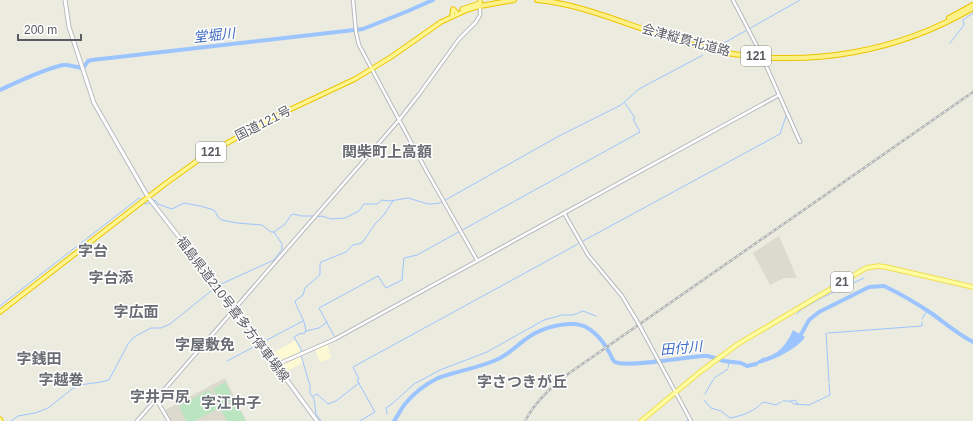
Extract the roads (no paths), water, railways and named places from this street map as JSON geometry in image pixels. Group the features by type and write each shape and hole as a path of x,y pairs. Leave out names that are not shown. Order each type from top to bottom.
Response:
{"highway":[{"name":"121","path":"480,3 496,0"},
{"name":"121","path":"480,3 514,0"},
{"name":"会津縦貫北道路","path":"537,0 567,5 710,49 754,56 783,58 836,56 888,45 933,28 973,8"},
{"name":"会津縦貫北道路","path":"557,0 576,4 710,47 741,53 783,57 836,54 888,43 931,27 973,5"},
{"name":"国道121号","path":"0,312 184,170 230,140 272,118 355,79 392,57 456,12 480,3"},
{"name":"国道121号","path":"440,22 480,3"}],"main road":[{"name":"福島県道210号喜多方停車場線","path":"65,0 69,27 94,103 148,197 235,309 317,421"},
{"name":"21","path":"641,421 724,354 748,337 787,316 866,268 878,266 886,267 973,287"}],"street":[{"path":"353,0 358,42 399,120 477,260"},
{"path":"733,0 760,52"},
{"path":"136,421 399,120 459,39 476,22 480,15 480,3"},
{"path":"764,61 800,142"},
{"path":"275,365 335,339 779,95"},
{"path":"564,213 588,254 622,296 637,320 691,421"},
{"path":"156,399 169,421"}],"water":[{"path":"793,330 805,337 795,347 772,360 750,365 780,350 786,343"}],"waterway":[{"name":"堂堀川","path":"0,90 47,70 63,65 84,67 88,61 92,60 363,29 433,0"},
{"path":"724,43 800,0"},
{"path":"950,43 964,25 963,20 973,13"},
{"path":"316,217 322,216 331,219 345,218 359,211 364,204 377,204 382,200 390,201 408,198 428,204 440,203 559,136 621,105 639,89 703,55"},
{"path":"334,336 319,308 378,276 386,288 402,280 404,258 417,255 640,132 633,119 635,118 625,103"},
{"path":"583,241 780,134 786,116 790,113"},
{"path":"0,306 139,198 142,200"},
{"path":"153,201 155,200 158,204 172,209 184,203 200,206 215,211 218,217 222,220 262,225 271,232 274,232 282,244 282,249 274,260 219,285"},
{"path":"321,421 316,414 314,399 310,393 310,386 301,355 301,349 294,337 305,333 306,329 295,301 303,295 305,288 320,275 321,262 346,252 353,245 362,243 393,201"},
{"path":"144,203 150,203"},
{"path":"274,232 285,224 291,215 313,216"},
{"path":"360,421 375,412 357,380 359,379 353,367 578,244"},
{"path":"797,314 802,309 823,297 864,278"},
{"name":"田付川","path":"799,338 809,320 819,312 869,287 884,286 920,306 973,342"},
{"path":"11,421 18,416 35,413 48,408 72,389 80,385 109,380 128,344 134,337 151,328 161,328 170,324 216,287"},
{"path":"387,414 386,408 414,384 440,370 487,352 544,320 562,315 573,315 583,311 596,316"},
{"path":"922,319 927,311"},
{"path":"227,361 303,321"},
{"path":"306,331 319,328 327,322"},
{"path":"828,333 922,326 922,322"},
{"name":"田付川","path":"394,421 408,400 433,380 496,360 504,356 531,335 549,327 569,324 586,327 603,342 614,361 622,364 703,356 741,363 747,366 756,364"},
{"path":"826,333 829,382"},
{"name":"田付川","path":"728,367 729,362"},
{"path":"714,378 728,369"},
{"path":"705,394 713,380"},
{"path":"313,396 317,394 328,404 336,401 359,383"},
{"path":"783,401 790,401 794,404 809,405 830,395 829,384"},
{"path":"704,400 711,408 721,411 730,418 748,413 763,402 776,405 781,402"},
{"path":"791,401 795,400 798,404"}],"railway":[{"path":"525,421 544,395 568,374 973,92"}],"district":[{"name":"関柴町上高額","path":"387,151"},
{"name":"字台","path":"93,250"},
{"name":"字台添","path":"111,277"},
{"name":"字広面","path":"136,311"},
{"name":"字屋敷免","path":"205,344"},
{"name":"字銭田","path":"39,358"},
{"name":"字越巻","path":"61,379"},
{"name":"字さつきが丘","path":"522,381"},
{"name":"字井戸尻","path":"160,396"},
{"name":"字江中子","path":"231,402"}]}
